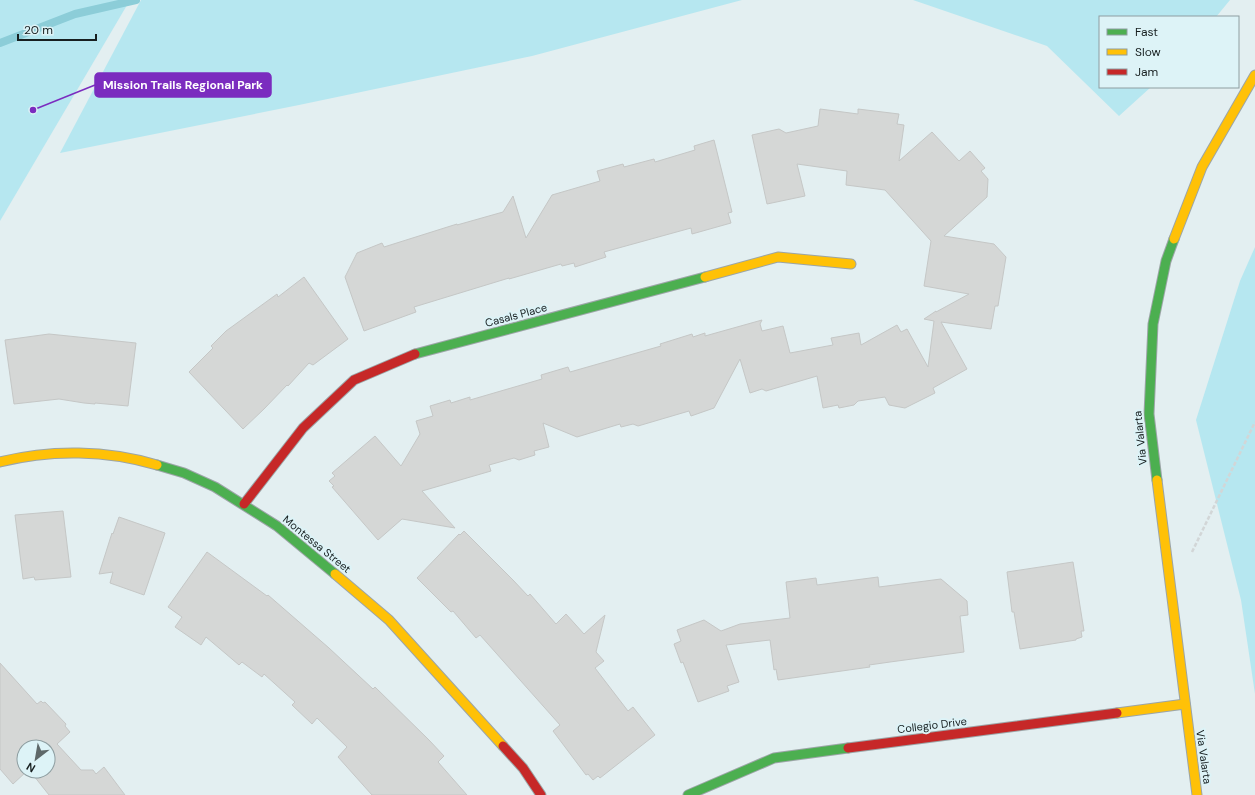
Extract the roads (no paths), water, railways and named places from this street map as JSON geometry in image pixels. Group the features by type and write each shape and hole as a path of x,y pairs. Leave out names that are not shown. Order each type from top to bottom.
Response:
{"street":[{"name":"Via Valarta","path":"1197,795 1149,414 1153,324 1166,261 1199,174 1206,159 1255,75"},
{"name":"Casals Place","path":"244,504 303,428 354,380 416,354 778,258 851,264"},
{"name":"Montessa Street","path":"0,462 16,458 50,454 84,453 118,456 151,463 184,473 215,487 244,504 277,526 390,620 523,768 541,795"},
{"name":"Collegio Drive","path":"688,795 774,758 1185,704"}],"waterway":[{"path":"0,43 75,14 136,0"}],"place":[{"name":"Mission Trails Regional Park","path":"33,110"}]}
